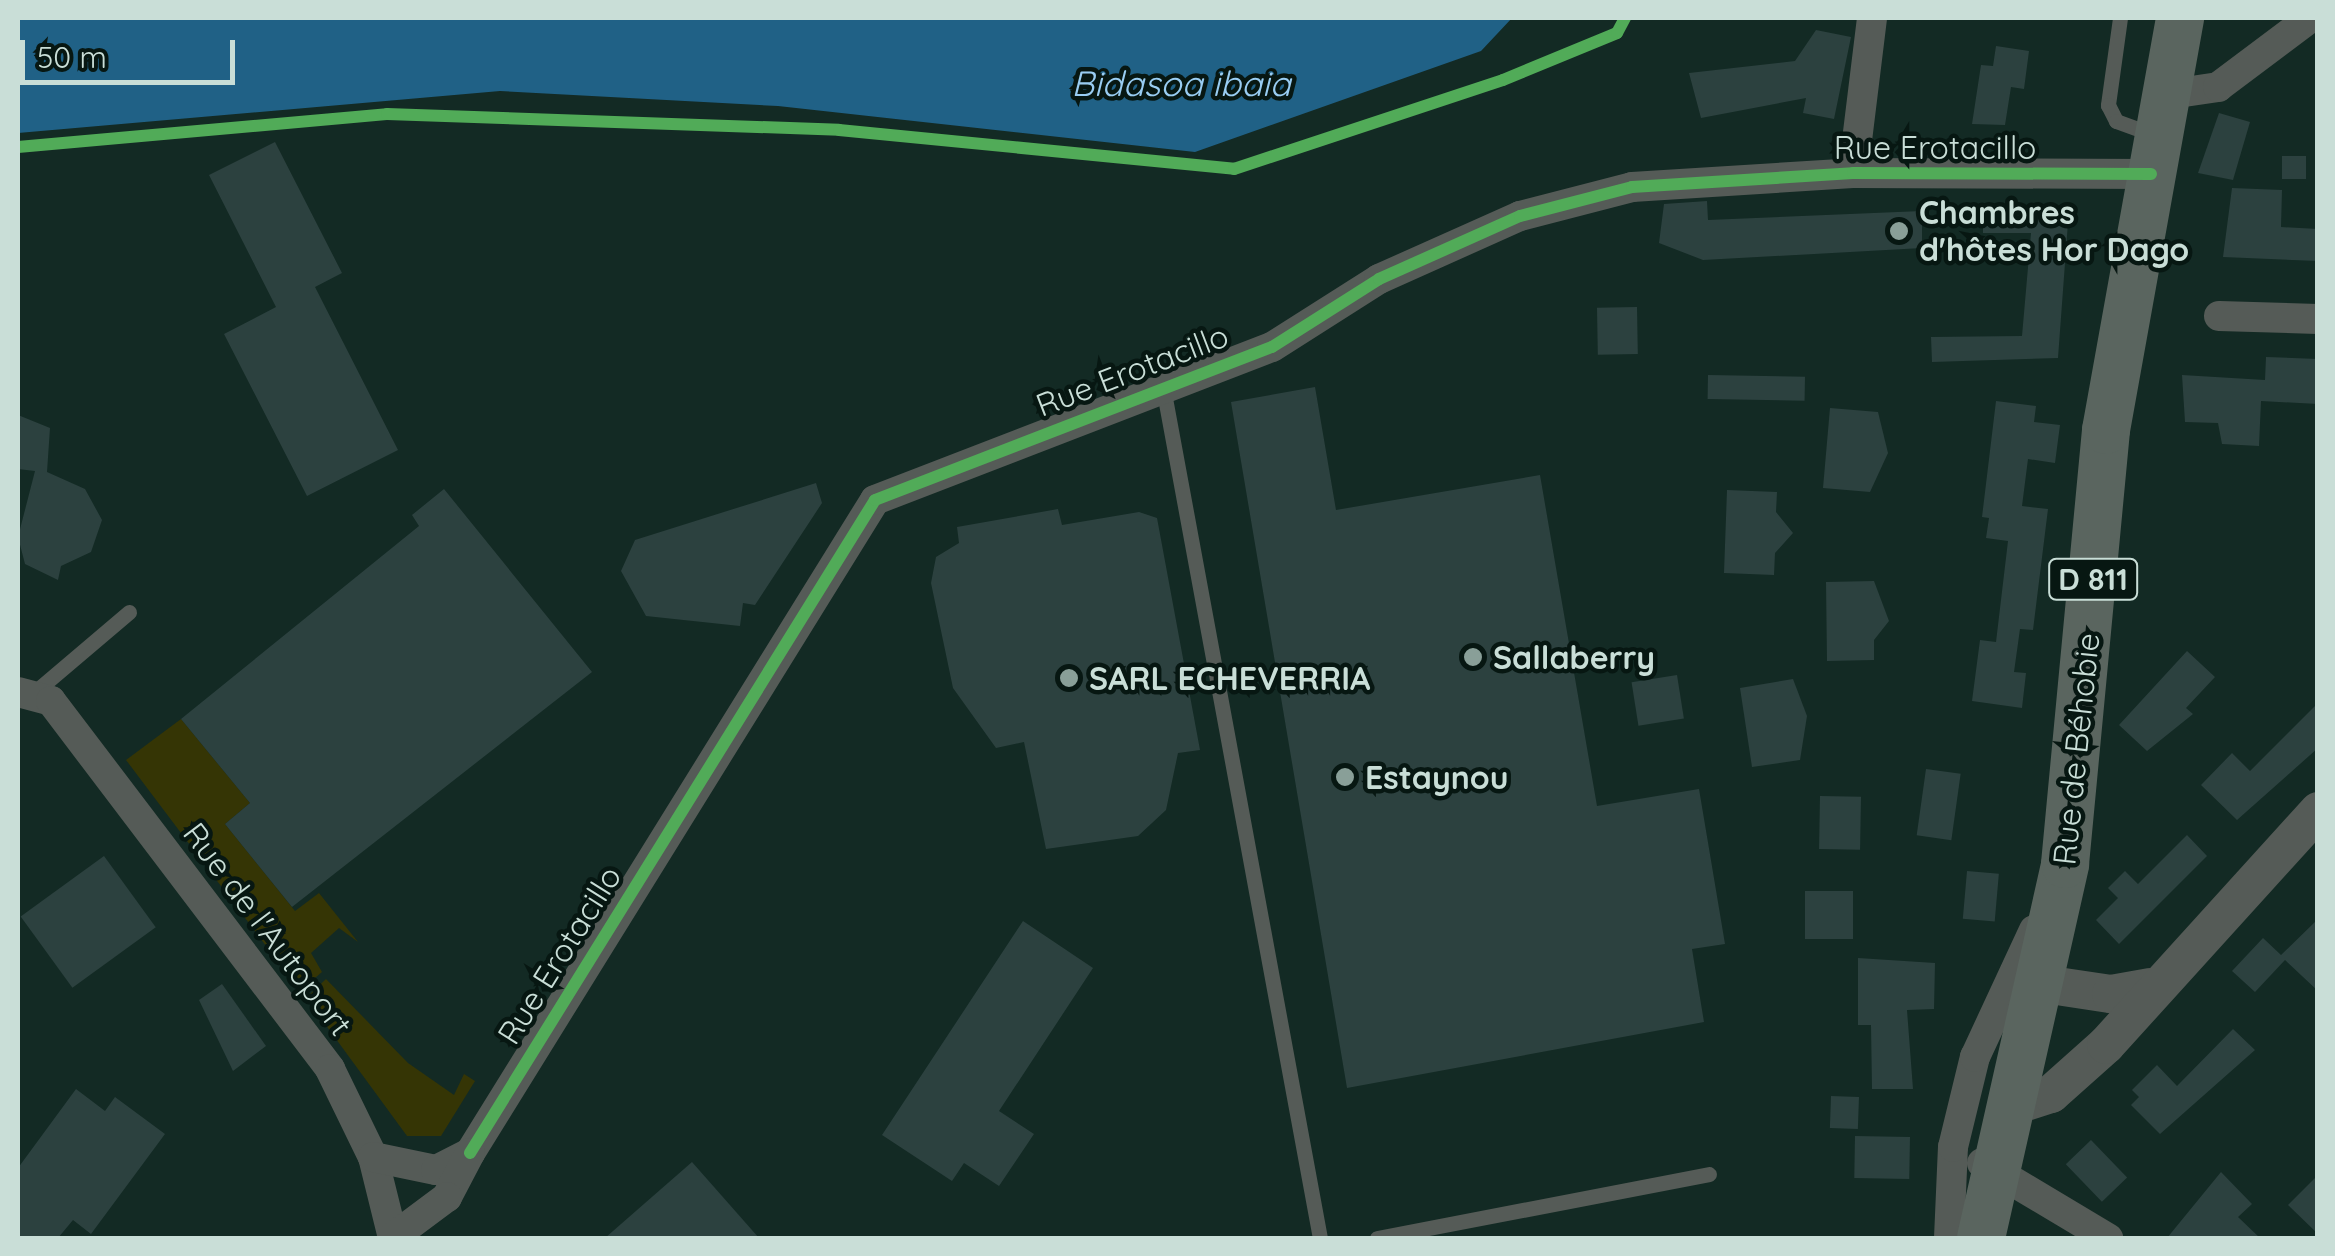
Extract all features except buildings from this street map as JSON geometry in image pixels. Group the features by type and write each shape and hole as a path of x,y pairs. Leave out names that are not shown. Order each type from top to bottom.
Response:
{"main road":[{"name":"Rue de Béhobie","path":"1981,1238 2010,1107 2050,992 2051,927 2065,864 2106,430 2180,18"}],"street":[{"path":"1853,173 1872,18"},
{"name":"Rue Erotacillo","path":"393,1238 446,1197 875,500 1163,385 1272,347 1379,279 1520,216 1659,183 1853,173 2157,135 2310,18"},
{"path":"2219,316 2318,319"},
{"name":"Rue de l'Autoport","path":"27,691 330,1069 373,1157 393,1238"},
{"path":"1975,1056 2010,1107 2052,1094 2106,1045 2150,987 2318,811"},
{"path":"2050,992 2065,864"},
{"path":"1949,1238 1953,1147 1975,1056 2050,992 2150,987"},
{"path":"2050,992 2106,1045"},
{"path":"1953,1147 2108,1238"},
{"path":"373,1157 436,1170 470,1153"}],"lane":[{"path":"2120,18 2108,105 2116,121 2157,135"},
{"path":"1163,385 1320,1238"},
{"path":"27,691 129,612"},
{"path":"1377,1238 1708,1174"}],"shaded area":[{"path":"181,719 250,803 225,824 295,911 319,893 358,942 339,928 311,953 322,972 300,991 126,760"},
{"path":"326,979 408,1063 454,1095 464,1074 475,1081 441,1136 407,1136 306,998"}],"water":[{"name":"Bidasoa ibaia","path":"18,18 1512,18 1481,51 1195,152 778,106 500,91 18,133"}],"cycle path":[{"path":"18,147 387,114 839,130 1234,169 1503,80 1617,33 1625,18"},
{"path":"470,1153 875,500 1272,347 1379,279 1520,216 1632,187 1853,173 2151,174"}],"place":[{"name":"Chambres d'hôtes Hor Dago","path":"1899,231"},
{"name":"Sallaberry","path":"1473,657"},
{"name":"SARL ECHEVERRIA","path":"1069,678"},
{"name":"Estaynou","path":"1345,777"}]}
